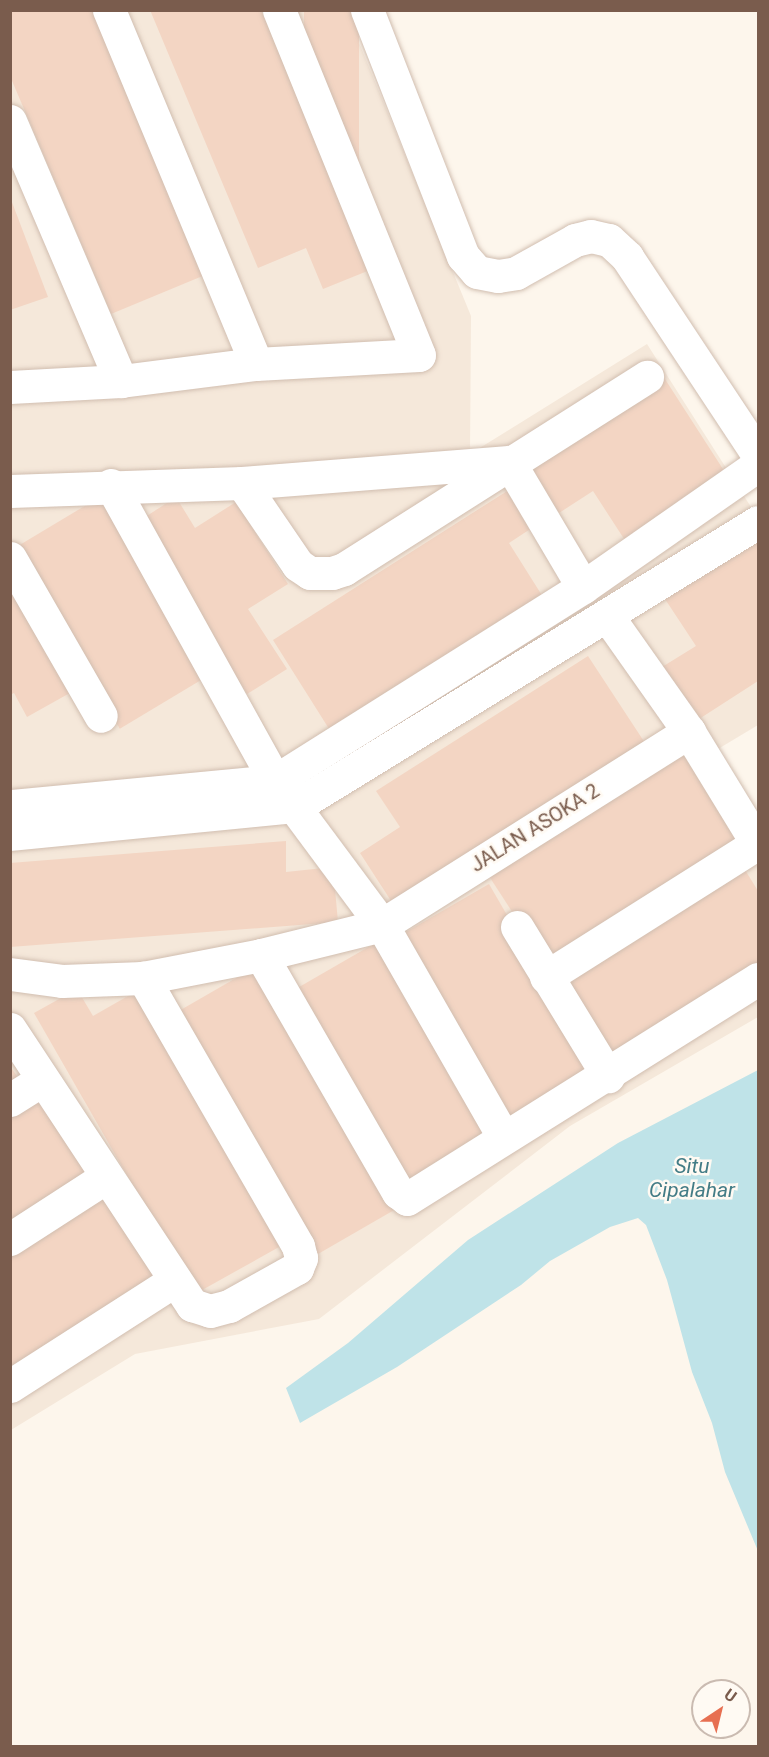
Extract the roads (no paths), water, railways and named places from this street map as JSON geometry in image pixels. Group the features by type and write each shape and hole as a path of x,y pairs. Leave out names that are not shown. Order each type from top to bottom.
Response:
{"street":[{"path":"109,10 256,364"},
{"path":"10,387 121,381 256,364 419,355 279,10"},
{"path":"368,10 463,256 477,272 498,276 516,273 575,240 591,236 609,240 627,257 759,455"},
{"path":"10,121 121,381"},
{"path":"242,483 298,565 310,573 332,573 344,569 509,462 647,377"},
{"path":"10,491 111,485 242,483 509,462"},
{"path":"509,462 584,587"},
{"path":"10,806 275,781 584,587 759,465"},
{"path":"111,485 275,781 296,806 382,925 503,1136"},
{"path":"10,834 296,806 759,522"},
{"path":"10,558 102,716"},
{"path":"546,977 758,844 688,732 608,616"},
{"name":"JALAN ASOKA 2","path":"10,974 62,981 143,978 261,956 382,925 688,732"},
{"path":"517,927 608,1076"},
{"path":"261,956 402,1199 411,1198 503,1136 608,1076 759,979"},
{"path":"10,1029 192,1305 210,1311 229,1306 297,1268 301,1258 298,1246 143,978"},
{"path":"10,1100 42,1080"},
{"path":"10,1239 106,1177"},
{"path":"10,1386 175,1280"}],"water":[{"name":"Situ Cipalahar","path":"758,1070 758,1551 725,1472 712,1423 692,1372 667,1280 646,1225 638,1218 610,1227 550,1261 521,1285 397,1367 300,1423 286,1388 348,1343 468,1240 618,1143"}]}
